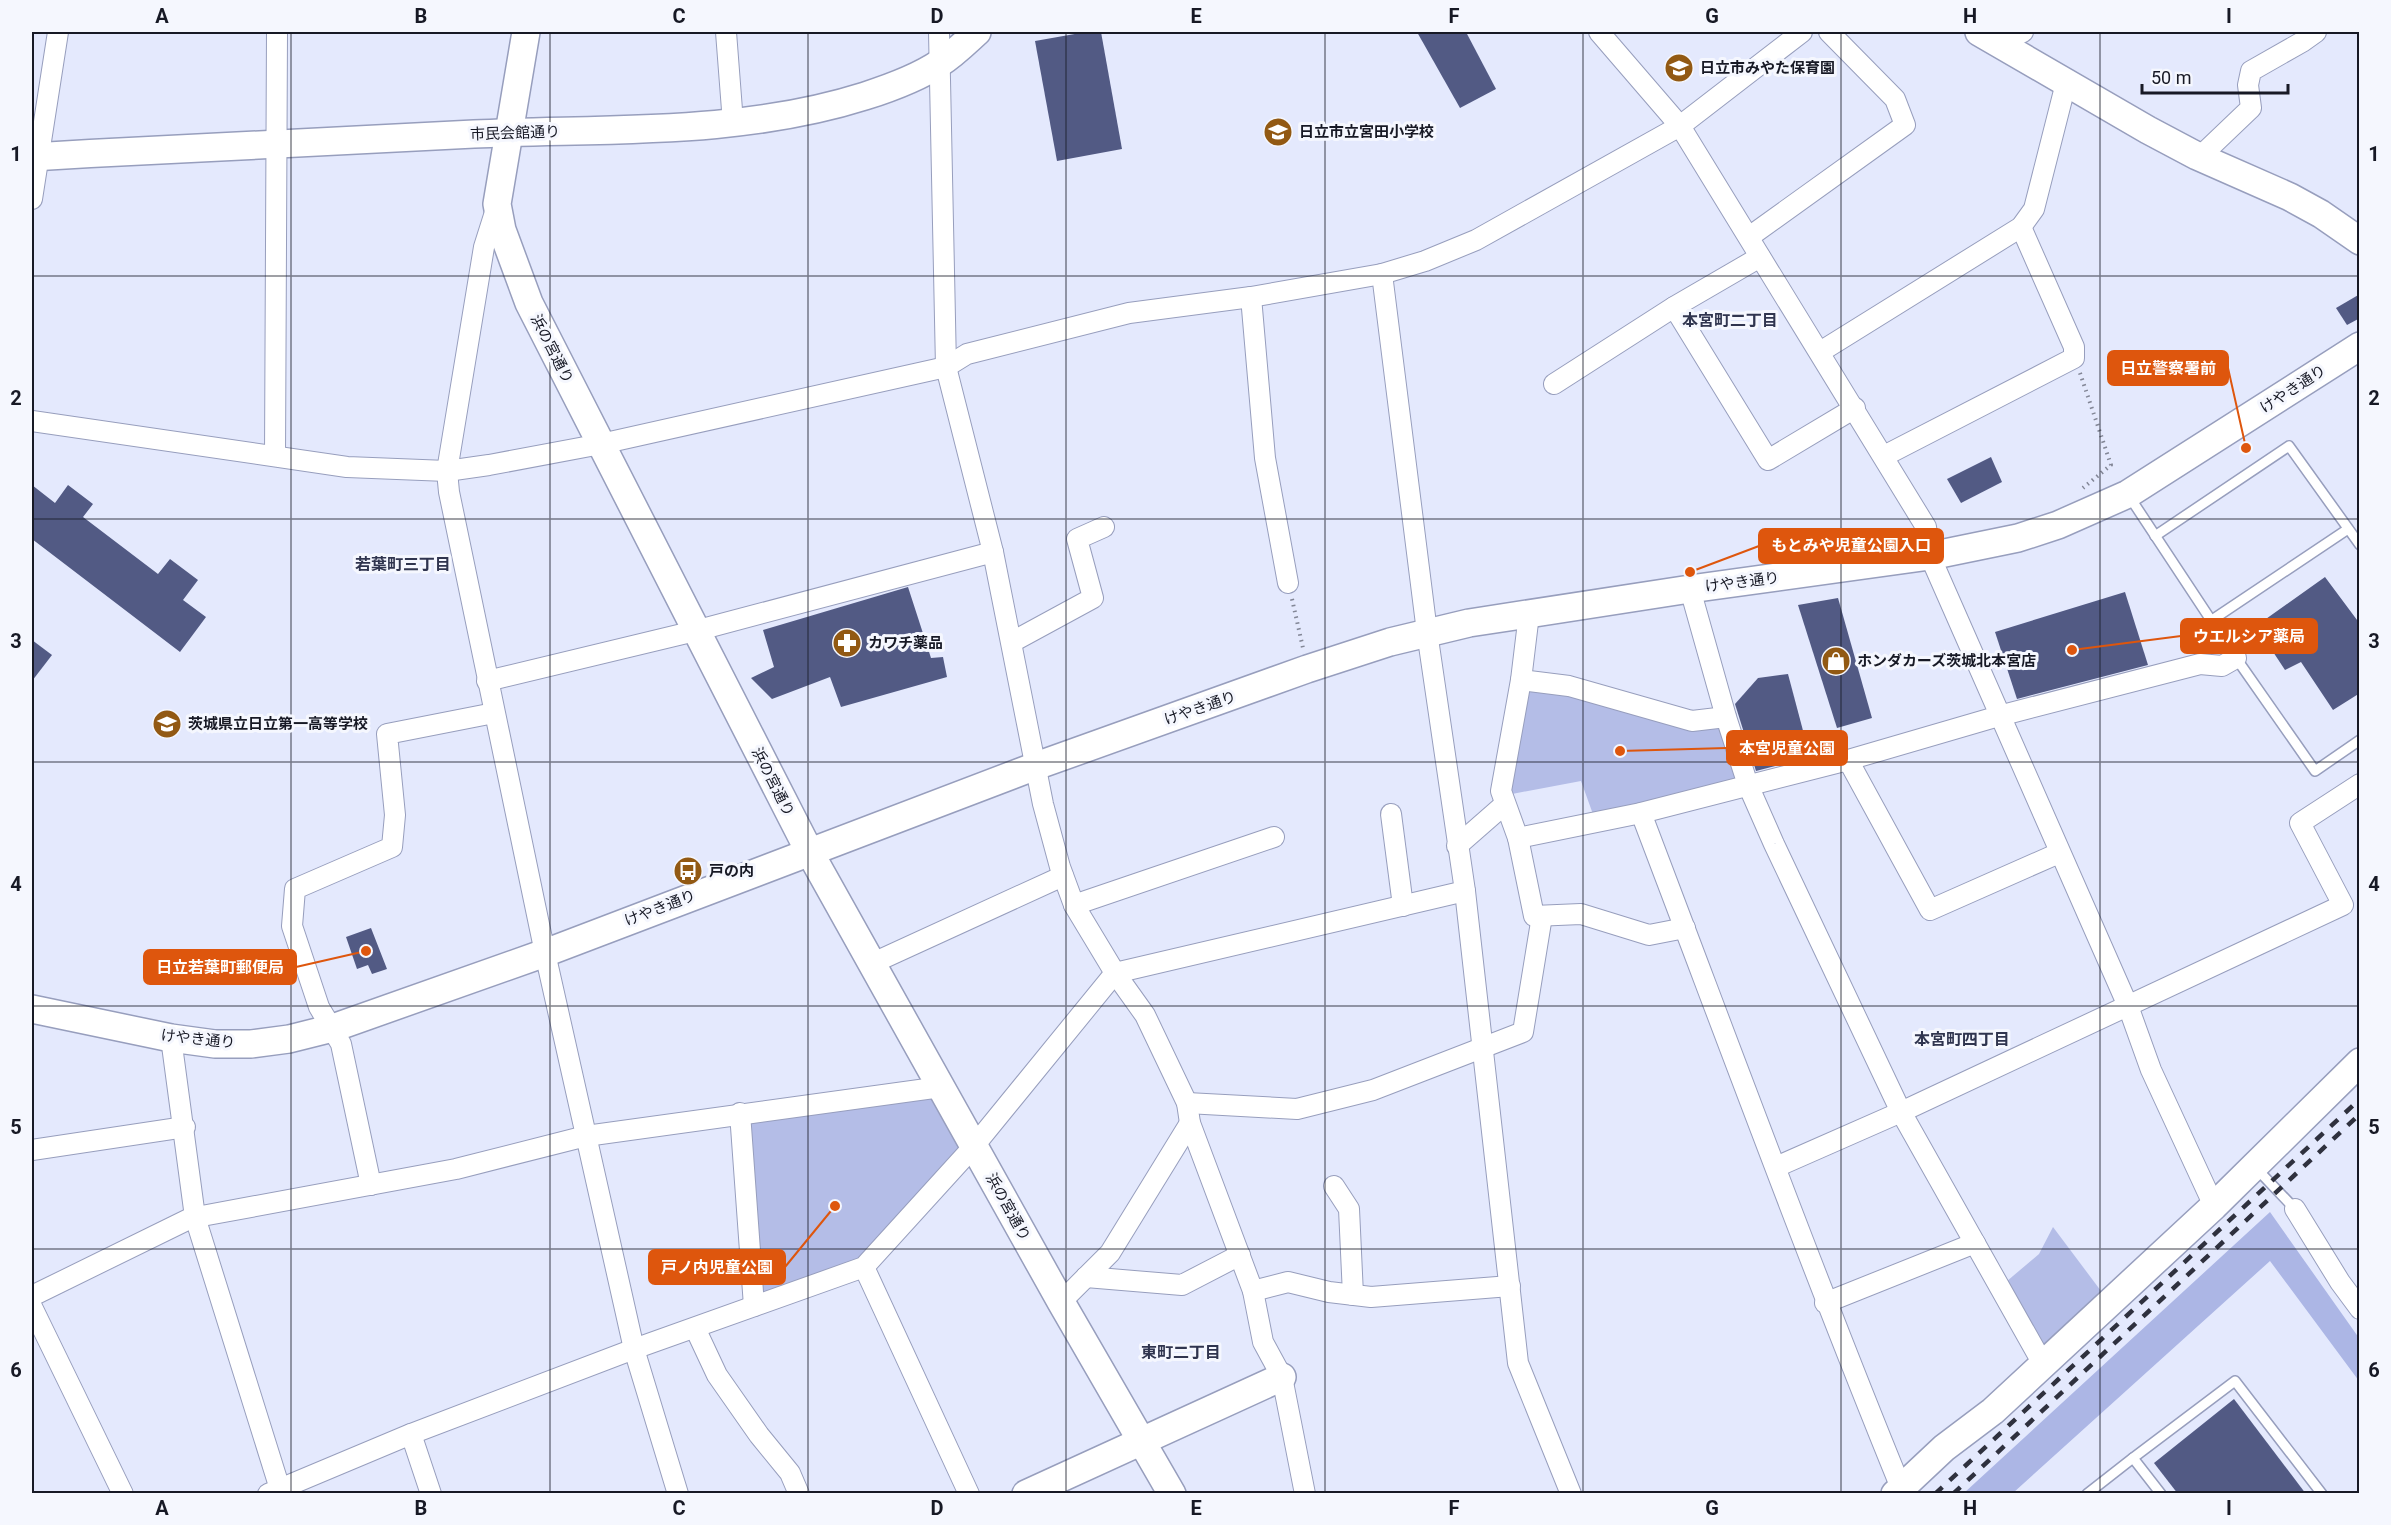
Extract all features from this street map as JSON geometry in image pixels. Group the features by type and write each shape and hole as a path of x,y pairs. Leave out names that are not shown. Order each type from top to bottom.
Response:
{"street":[{"path":"32,199 35,157 58,32"},
{"path":"275,456 277,32"},
{"name":"浜の宮通り","path":"526,32 497,204 502,230 529,303 809,851 1061,1302 1172,1494"},
{"path":"726,32 733,123"},
{"path":"939,32 946,367 993,552 1043,804 1063,876 1074,905 1115,974 1145,1015 1188,1113 1254,1291 1263,1342 1282,1377 1305,1494"},
{"name":"市民会館通り","path":"35,157 733,123 791,115 848,101 891,87 940,63 977,32"},
{"path":"1599,32 1680,126 1926,527 1930,556 2128,1006 2151,1070 2214,1206"},
{"path":"32,421 347,467 447,471 601,444 946,367 967,354 1129,313 1251,297 1382,274 1425,261 1476,240 1680,126 1802,32"},
{"path":"1749,237 1905,124 1895,99 1829,32"},
{"path":"2197,156 2207,150 2252,108 2248,85 2251,71 2316,32"},
{"path":"2001,36 2066,83 2197,156 2290,197 2321,214 2360,241"},
{"path":"1820,352 2021,228 2034,209 2066,83"},
{"path":"497,204 484,247 447,471 449,492 545,953 634,1349 678,1494"},
{"path":"1884,456 2074,358 2074,347 2021,228"},
{"path":"1554,384 1674,307 1760,257"},
{"path":"1382,274 1427,632 1465,891 1518,1363 1571,1494"},
{"path":"1251,297 1265,458 1288,583"},
{"path":"1674,307 1768,460 1855,408"},
{"name":"けやき通り","path":"32,1009 171,1038 215,1044 251,1044 289,1039 333,1028 545,953 1036,766 1308,669 1427,632 1690,589 1930,556 2018,538 2058,525 2128,494 2360,346"},
{"path":"1012,642 1094,598 1077,539 1104,527"},
{"path":"488,681 695,631 993,552"},
{"path":"1690,589 1726,717 1748,785 1901,1112 2043,1364"},
{"path":"1529,614 1521,680 1501,791 1518,838 1534,916 1581,914 1649,935 1685,928"},
{"path":"1518,838 1641,813 1848,760 1999,716 2200,664 2222,666 2236,658"},
{"path":"1521,680 1580,689 1692,721 1726,717"},
{"path":"371,1185 341,1044 319,1007 292,926 295,889 392,847 395,815 387,734 494,713"},
{"path":"1848,760 1930,910 2060,853"},
{"path":"1776,1167 1901,1112 2343,905 2300,823 2360,784"},
{"path":"1457,846 1505,804"},
{"path":"1641,813 1898,1491 1944,1448 1993,1411 2214,1206 2360,1062"},
{"path":"1391,814 1403,906"},
{"path":"1074,905 1274,837"},
{"path":"873,963 1063,876"},
{"path":"171,1038 185,1127 195,1217 274,1491 411,1434 634,1349 864,1267 974,1146 1115,974 1465,891"},
{"path":"1188,1113 1298,1109 1373,1090 1523,1032 1542,916"},
{"path":"32,1296 195,1217 456,1169 586,1137 740,1113 941,1086"},
{"path":"740,1113 754,1306"},
{"path":"1061,1302 1110,1253 1188,1113"},
{"path":"32,1150 185,1127"},
{"path":"1334,1186 1348,1209 1353,1295"},
{"path":"2295,1209 2340,1282 2360,1309"},
{"path":"1826,1303 1975,1243"},
{"path":"1086,1277 1182,1285 1240,1255"},
{"path":"864,1267 969,1494"},
{"path":"1254,1291 1288,1282 1371,1297 1510,1286"},
{"path":"32,1307 123,1494"},
{"path":"695,1328 717,1375 789,1473 799,1494"},
{"path":"1026,1494 1282,1377"},
{"path":"411,1434 431,1494"}],"lane":[{"path":"2155,536 2289,446 2360,545"},
{"path":"2128,494 2236,658 2315,771 2360,740"},
{"path":"2212,620 2348,529"},
{"path":"2254,1166 2295,1209"},
{"path":"2087,1494 2235,1381 2322,1494"},
{"path":"2133,1458 2161,1494"}],"path":[{"path":"2074,358 2110,465 2082,488"},
{"path":"1288,583 1308,669"}],"shaded area":[{"path":"1523,688 1573,693 1721,726 1737,779 1594,817 1581,781 1512,794 1507,776"},
{"path":"936,1095 974,1146 864,1267 763,1303 740,1113"},
{"path":"2270,1212 2359,1338 2359,1381 2270,1261 2013,1493 1964,1493"},
{"path":"2053,1227 2110,1303 2043,1364 2000,1287 2039,1254"}],"building":[{"path":"1086,32 1101,32 1122,149 1057,161 1035,41"},
{"path":"1417,32 1466,32 1496,89 1460,108"},
{"path":"2360,294 2360,318 2347,325 2336,308"},
{"path":"1991,457 2002,482 1961,503 1947,479"},
{"path":"32,485 55,503 68,485 93,504 83,517 158,574 170,559 198,580 183,600 206,617 180,652 32,539"},
{"path":"2325,577 2360,624 2360,693 2333,710 2301,662 2285,670 2256,626"},
{"name":"カワチ薬品","path":"908,587 931,658 943,657 947,677 841,707 830,677 772,699 751,678 774,667 763,630"},
{"path":"2125,592 2148,665 2017,699 1995,632"},
{"name":"ホンダカーズ茨城北本宮店","path":"1838,598 1872,718 1837,728 1798,605"},
{"path":"32,640 52,655 32,681"},
{"path":"1788,674 1810,757 1756,771 1735,704 1758,678"},
{"path":"371,928 387,969 372,974 368,965 357,969 346,937"},
{"path":"2234,1399 2306,1494 2178,1494 2154,1463"}],"railway":[{"path":"1935,1494 2360,1099"},
{"path":"1953,1494 2360,1114"}],"place":[{"name":"日立市みやた保育園","path":"1679,68"},
{"name":"日立市立宮田小学校","path":"1278,132"},
{"name":"日立警察署前","path":"2246,448"},
{"name":"もとみや児童公園入口","path":"1690,572"},
{"name":"カワチ薬品","path":"847,643"},
{"name":"ウエルシア薬局","path":"2072,650"},
{"name":"ホンダカーズ茨城北本宮店","path":"1836,661"},
{"name":"茨城県立日立第一高等学校","path":"167,724"},
{"name":"本宮児童公園","path":"1620,751"},
{"name":"戸の内","path":"688,871"},
{"name":"日立若葉町郵便局","path":"366,951"},
{"name":"戸ノ内児童公園","path":"835,1206"}],"district":[{"name":"本宮町二丁目","path":"1730,320"},
{"name":"若葉町三丁目","path":"403,564"},
{"name":"本宮町四丁目","path":"1962,1039"},
{"name":"東町二丁目","path":"1181,1352"}]}
